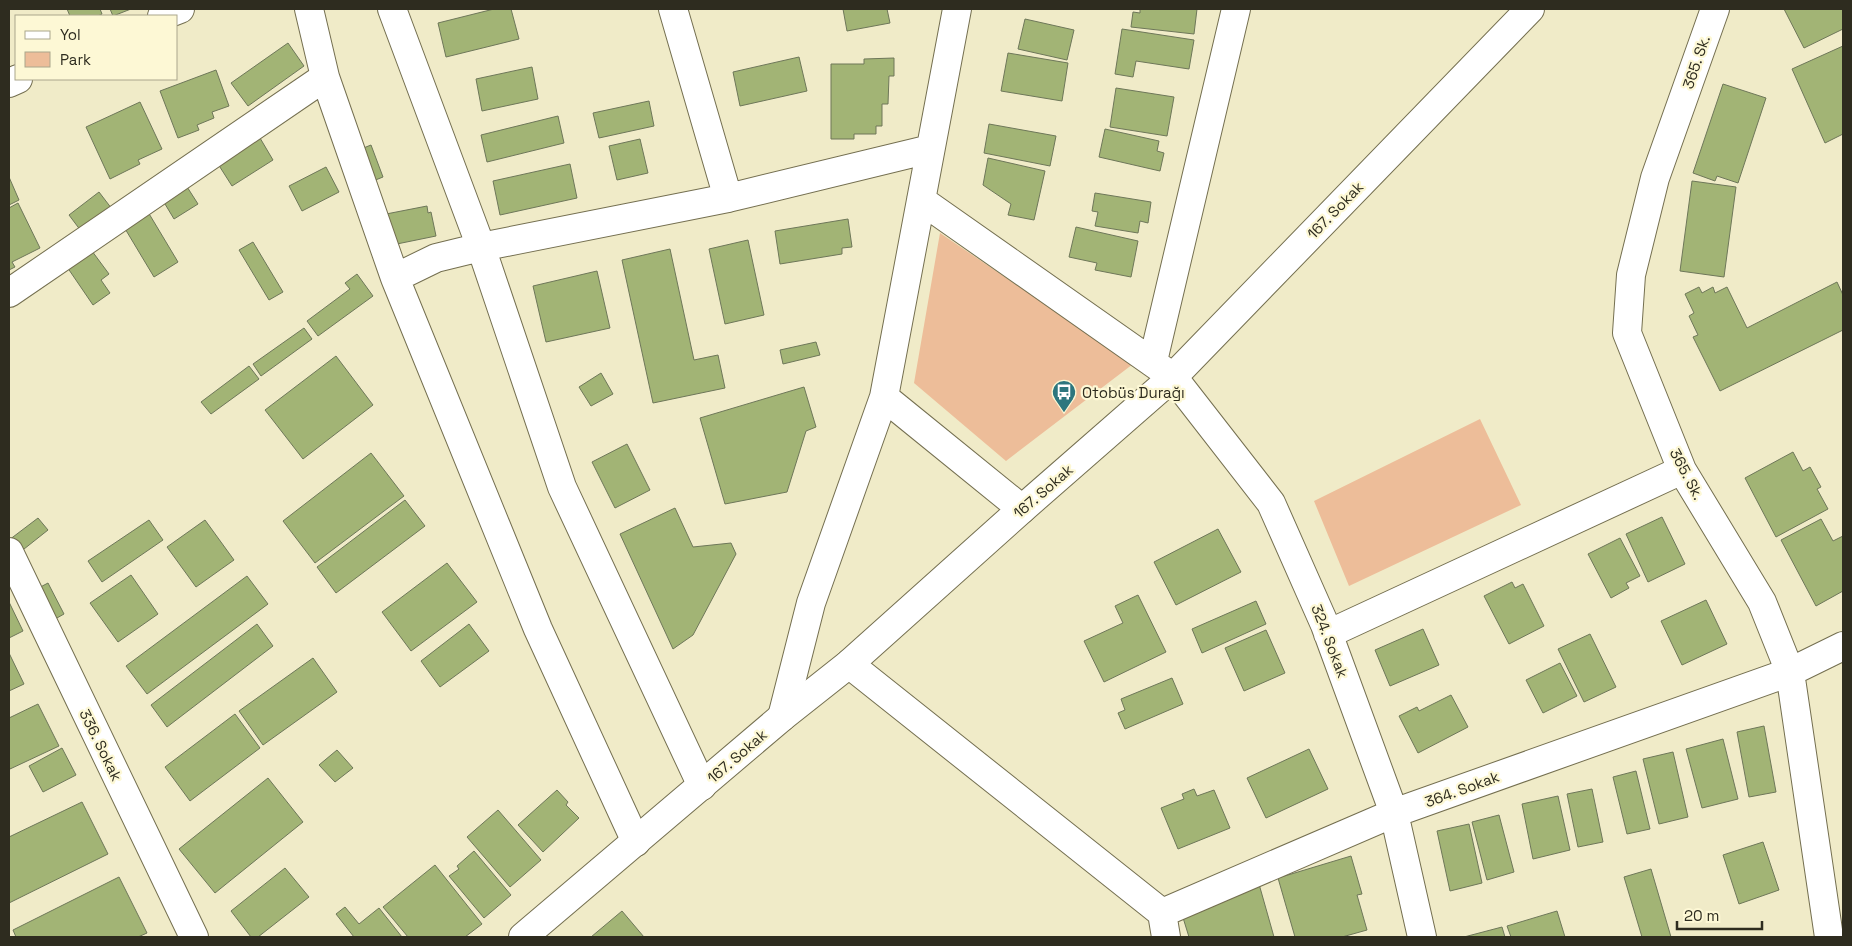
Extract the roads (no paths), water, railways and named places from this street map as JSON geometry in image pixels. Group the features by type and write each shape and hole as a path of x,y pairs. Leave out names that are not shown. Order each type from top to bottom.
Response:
{"street":[{"path":"165,15 180,9"},
{"path":"309,9 325,77 395,278 538,629 636,842"},
{"path":"392,9 481,247 562,487 702,786"},
{"path":"674,9 728,198"},
{"path":"782,717 811,603 884,398 957,9"},
{"path":"1163,369 1236,9"},
{"name":"167. Sokak","path":"523,937 782,717 849,664 1022,509 1530,9"},
{"name":"365. Sk.","path":"1715,9 1656,178 1631,275 1627,333 1682,470 1762,602 1790,672 1829,937"},
{"path":"9,294 325,77"},
{"path":"395,278 436,258 481,247 728,198 930,149"},
{"name":"324. Sokak","path":"921,200 1163,369 1271,503 1328,634 1394,813 1422,937"},
{"path":"884,398 1022,509"},
{"path":"1328,634 1682,470"},
{"name":"336. Sokak","path":"9,552 194,937"},
{"name":"364. Sokak","path":"1164,925 1394,813 1790,672 1843,646"},
{"path":"849,664 1164,925"}],"place":[{"name":"Otobüs Durağı","path":"1064,413"}]}
